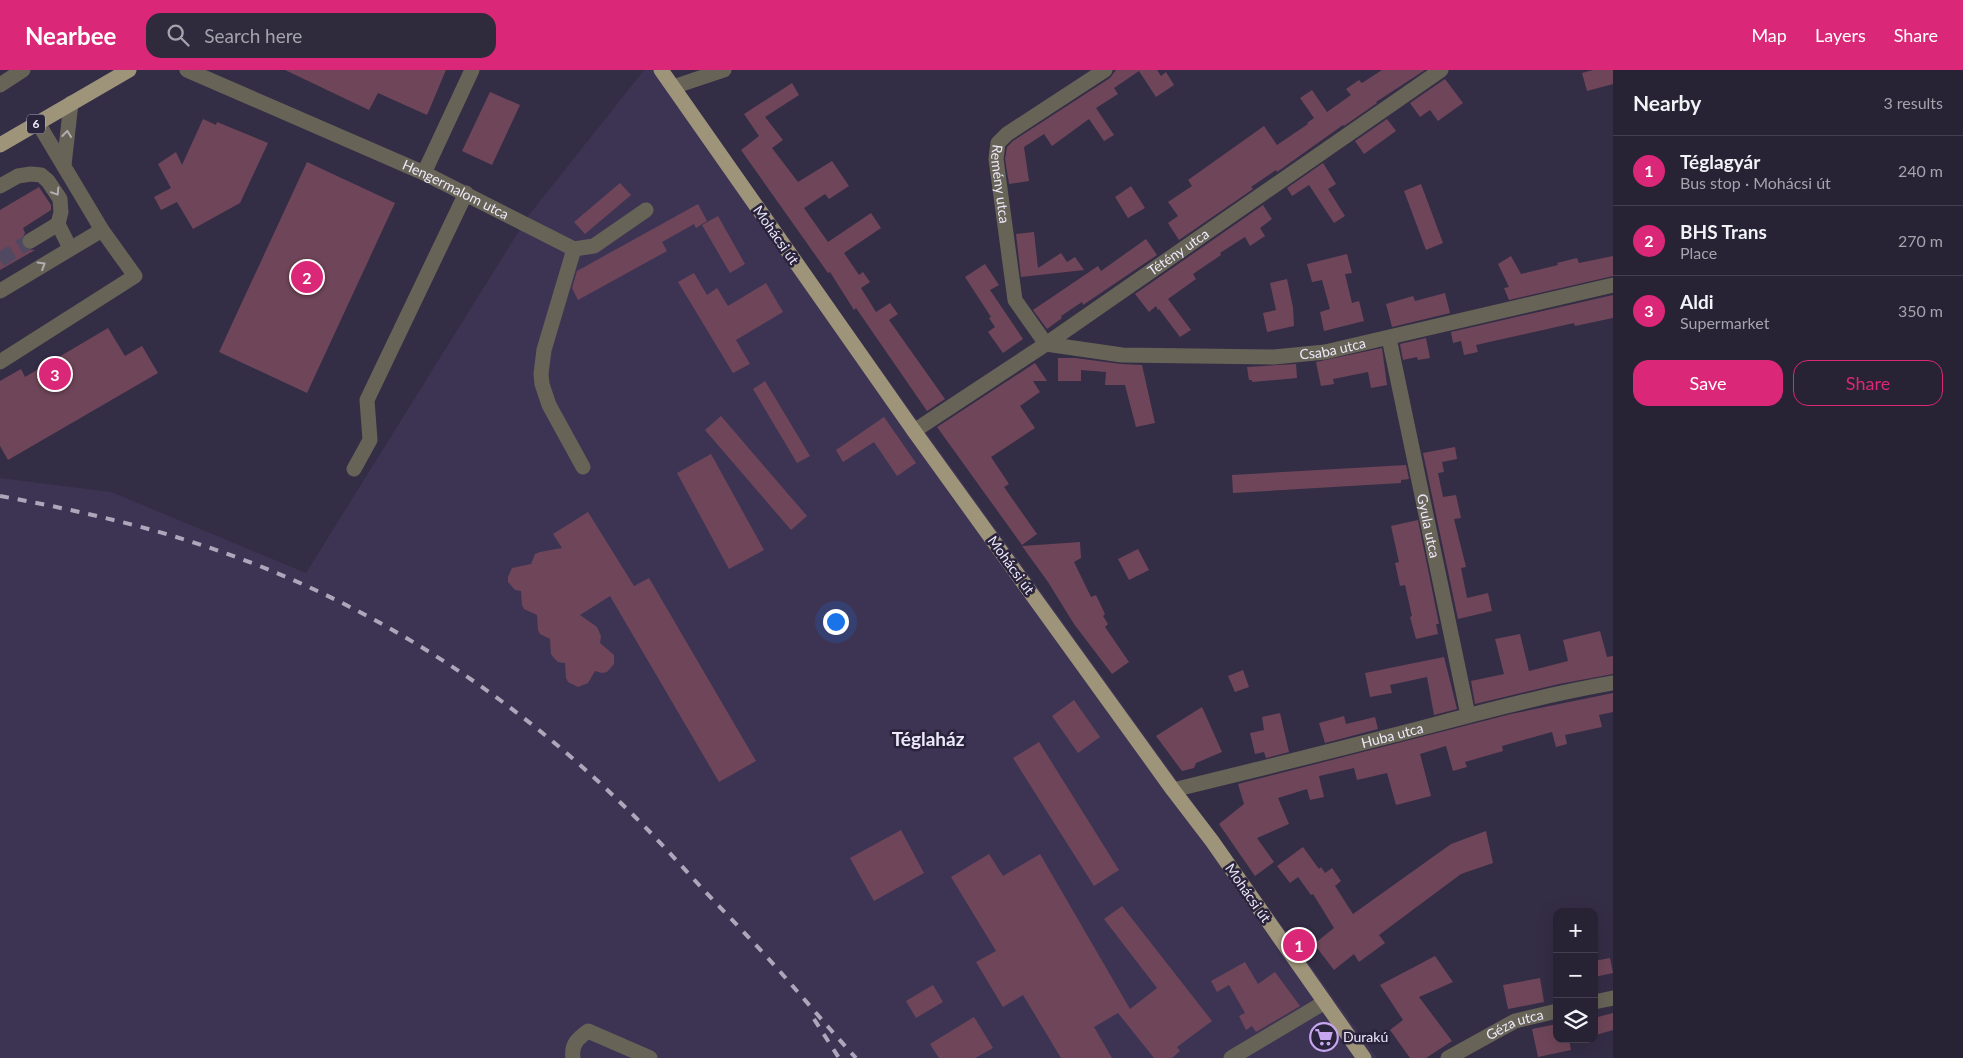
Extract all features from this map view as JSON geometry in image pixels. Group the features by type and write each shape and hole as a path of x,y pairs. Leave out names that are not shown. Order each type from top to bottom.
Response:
{"main road":[{"name":"6","path":"0,145 130,70"},
{"name":"Mohácsi út","path":"661,70 914,431 1212,842 1364,1058"}],"street":[{"path":"0,85 23,70"},
{"name":"Hengermalom utca","path":"187,70 424,173 574,249"},
{"path":"424,173 472,70"},
{"path":"673,87 724,70"},
{"name":"Remény utca","path":"1046,344 1015,300 996,160 998,143 1007,134 1105,70"},
{"name":"Tétény utca","path":"914,431 1046,344 1441,70"},
{"path":"64,165 71,103"},
{"path":"0,362 135,276 102,230 38,123"},
{"path":"0,186 18,176 31,174 41,175 48,180 60,199 61,212 58,224 70,248"},
{"path":"354,470 370,440 367,400 466,194"},
{"path":"583,467 549,405 542,384 542,361 574,249 594,246 646,210"},
{"path":"30,241 58,224"},
{"path":"0,291 102,230"},
{"name":"Csaba utca","path":"1046,344 1122,355 1274,357 1325,352 1613,285"},
{"name":"Gyula utca","path":"1390,338 1468,715"},
{"name":"Huba utca","path":"1173,790 1468,715 1570,690 1613,682"},
{"path":"1598,1001 1613,998"},
{"path":"1231,1058 1325,1002"},
{"name":"Géza utca","path":"1448,1058 1515,1021 1553,1012"},
{"path":"573,1058 572,1049 574,1043 588,1031 650,1058"}],"shaded area":[{"path":"644,70 665,70 1377,1058 0,1058 0,478 111,492 306,573 529,215"}],"building":[{"path":"285,70 446,70 427,115 378,93 369,110"},
{"path":"1116,70 1157,70 1161,76 1166,72 1174,85 1156,97 1139,71 1114,88 1118,94 1096,108 1114,135 1104,141 1089,119 1052,146 1044,134 1024,147 1029,181 1009,184 1005,159 1007,147 1013,141 1110,78"},
{"path":"1382,70 1425,70 1277,172 1276,170 1251,187 1253,189 1179,240 1168,223 1178,216 1168,202 1192,186 1188,180 1264,126 1277,145 1308,124 1314,118 1300,98 1312,90 1327,112 1351,95 1346,89 1359,80 1362,83"},
{"path":"1593,70 1613,70 1613,84 1587,91 1582,73"},
{"path":"1445,79 1463,103 1438,121 1430,110 1420,117 1410,103"},
{"path":"792,83 799,95 765,117 783,140 772,148 798,182 832,161 849,186 829,199 825,194 804,208 828,242 871,213 881,228 844,253 859,275 863,272 870,282 861,288 876,312 890,303 898,314 889,320 945,399 927,411 856,308 854,310 830,272 828,273 741,150 759,136 744,114"},
{"path":"490,92 520,105 492,165 462,151"},
{"path":"203,119 216,125 217,122 268,143 240,203 193,229 177,202 161,210 154,197 171,188 158,164 176,152 182,165"},
{"path":"1387,119 1396,131 1364,154 1355,141"},
{"path":"307,162 395,203 307,393 219,352"},
{"path":"1323,163 1336,184 1328,189 1345,216 1334,223 1309,185 1292,196 1287,188"},
{"path":"620,183 631,195 585,234 574,222"},
{"path":"1421,184 1443,243 1426,250 1404,191"},
{"path":"1131,186 1145,208 1128,218 1115,197"},
{"path":"39,187 51,205 51,210 23,228 25,233 21,241 25,249 35,250 0,270 0,210"},
{"path":"698,204 707,221 696,228 694,224 662,242 667,251 578,300 572,288 577,271"},
{"path":"1263,205 1272,219 1260,228 1265,236 1250,246 1245,237 1220,253 1221,255 1193,274 1196,279 1168,299 1191,330 1180,337 1156,306 1149,312 1135,294"},
{"path":"718,216 745,264 730,273 702,225"},
{"path":"1034,232 1038,268 1061,253 1067,262 1075,257 1084,270 1021,277 1016,234"},
{"path":"1146,239 1157,255 1083,305 1082,302 1061,316 1062,318 1047,329 1033,310 1098,266 1101,271"},
{"path":"1347,254 1352,273 1345,274 1352,303 1359,301 1364,321 1324,331 1320,312 1330,309 1322,280 1312,282 1307,264"},
{"path":"1511,256 1521,274 1558,265 1557,263 1577,258 1579,263 1613,256 1613,276 1509,300 1504,288 1509,287 1498,264"},
{"path":"985,264 999,285 990,290 1023,339 1003,353 988,332 995,327 989,318 991,317 965,277"},
{"path":"694,273 707,295 717,288 728,306 766,283 783,312 736,340 750,364 733,373 678,282"},
{"path":"1287,279 1293,307 1294,326 1267,332 1263,313 1276,310 1270,283"},
{"path":"1445,293 1450,313 1392,327 1386,304 1413,296 1415,301"},
{"path":"1613,295 1613,318 1575,326 1574,323 1476,345 1478,352 1464,355 1461,341 1453,343 1451,332"},
{"path":"108,328 125,356 142,346 158,373 8,460 0,446 0,381 21,369 25,377"},
{"path":"1426,338 1430,358 1418,360 1417,357 1403,360 1400,344"},
{"path":"1382,348 1387,385 1371,388 1368,372 1333,379 1334,384 1321,386 1316,362"},
{"path":"1058,358 1142,365 1155,423 1136,427 1125,385 1105,385 1106,372 1081,370 1081,381 1058,381"},
{"path":"1035,363 1047,381 1033,381 1040,392 1020,406 1035,428 991,457 1009,484 1004,487 1037,534 1022,545 937,427"},
{"path":"1296,364 1297,378 1252,382 1252,380 1249,380 1247,367"},
{"path":"765,381 810,456 797,463 753,389"},
{"path":"721,416 807,516 791,530 705,430"},
{"path":"884,417 916,463 897,476 874,442 843,462 836,450"},
{"path":"1455,447 1457,459 1442,462 1444,472 1438,473 1443,497 1456,495 1461,518 1454,519 1466,567 1461,568 1467,598 1488,593 1492,611 1458,619 1423,453"},
{"path":"711,454 764,550 729,569 677,473"},
{"path":"1406,465 1409,479 1401,480 1401,483 1233,493 1232,475"},
{"path":"588,512 634,586 649,578 756,761 719,782 610,596 580,615 597,627 601,636 600,643 614,655 614,664 607,672 595,671 588,683 578,687 568,682 565,663 558,662 551,654 550,639 540,634 538,630 537,615 524,609 521,591 515,590 508,582 508,577 512,568 531,564 535,554 562,548 553,534"},
{"path":"1418,520 1439,624 1436,624 1438,634 1416,639 1405,585 1400,586 1395,563 1399,562 1391,526"},
{"path":"1080,542 1081,558 1074,562 1091,597 1096,595 1105,614 1103,616 1108,624 1105,627 1129,662 1112,674 1074,624 1048,582 1022,546"},
{"path":"1138,549 1149,570 1129,580 1118,559"},
{"path":"1600,631 1607,657 1613,656 1613,674 1559,684 1475,704 1471,681 1504,674 1495,639 1520,634 1529,671 1568,661 1563,640"},
{"path":"1444,657 1457,709 1434,715 1427,677 1390,685 1392,693 1370,697 1365,673"},
{"path":"1243,670 1249,687 1235,692 1228,676"},
{"path":"1613,693 1613,712 1599,715 1602,727 1565,735 1567,744 1556,747 1552,732 1502,746 1503,751 1465,762 1467,767 1453,771 1446,746 1420,754 1431,796 1396,805 1387,773 1357,780 1354,768 1319,776 1324,797 1310,800 1307,789 1278,798 1289,824 1257,838 1274,862 1255,876 1219,824 1244,804 1238,784 1511,714"},
{"path":"1074,700 1100,737 1078,753 1052,716"},
{"path":"1202,707 1222,752 1196,763 1194,768 1182,771 1156,736"},
{"path":"1280,713 1289,752 1266,758 1264,752 1255,754 1250,733 1264,730 1262,717"},
{"path":"1344,716 1346,724 1375,717 1378,729 1325,743 1319,723"},
{"path":"1039,742 1119,870 1094,886 1013,758"},
{"path":"901,830 924,873 874,901 850,858"},
{"path":"1486,831 1493,863 1461,874 1379,935 1385,943 1359,962 1354,954 1334,970 1314,944 1334,928 1313,894 1311,895 1298,877 1290,883 1277,866 1303,847 1319,869 1321,867 1325,873 1332,868 1341,881 1335,886 1353,914 1451,844"},
{"path":"989,854 1003,876 1040,854 1130,1009 1157,988 1104,919 1122,906 1212,1021 1177,1047 1180,1051 1172,1058 1154,1058 1118,1013 1094,1027 1112,1058 1061,1058 1023,995 1003,1007 976,962 996,951 951,877"},
{"path":"1435,956 1453,982 1419,997 1452,1041 1426,1058 1410,1058 1390,1030 1403,1020 1380,985"},
{"path":"1610,958 1613,973 1598,976 1598,960"},
{"path":"1245,962 1258,984 1275,972 1300,1006 1256,1032 1252,1026 1246,1030 1239,1016 1245,1013 1229,985 1217,992 1211,981"},
{"path":"1540,978 1544,1002 1508,1009 1503,985"},
{"path":"933,985 943,1002 916,1018 906,1001"},
{"path":"1613,1013 1613,1030 1598,1034 1598,1017"},
{"path":"974,1017 993,1048 975,1058 939,1058 930,1044"},
{"path":"1553,1025 1553,1043 1570,1043 1571,1050 1538,1057 1532,1029"}],"tunnel":[{"path":"0,260 30,241"}],"railway":[{"path":"0,496 114,520 170,535 225,553 281,575 336,600 389,628 440,659 490,693 537,729 627,809 762,952 856,1058"},
{"path":"814,1019 839,1058"}],"place":[{"name":"BHS Trans","path":"307,277"},
{"name":"Aldi","path":"55,374"},
{"name":"Téglagyár","path":"1299,945"},
{"name":"Durakú","path":"1324,1037"}],"district":[{"name":"Téglaház","path":"928,739"}]}
